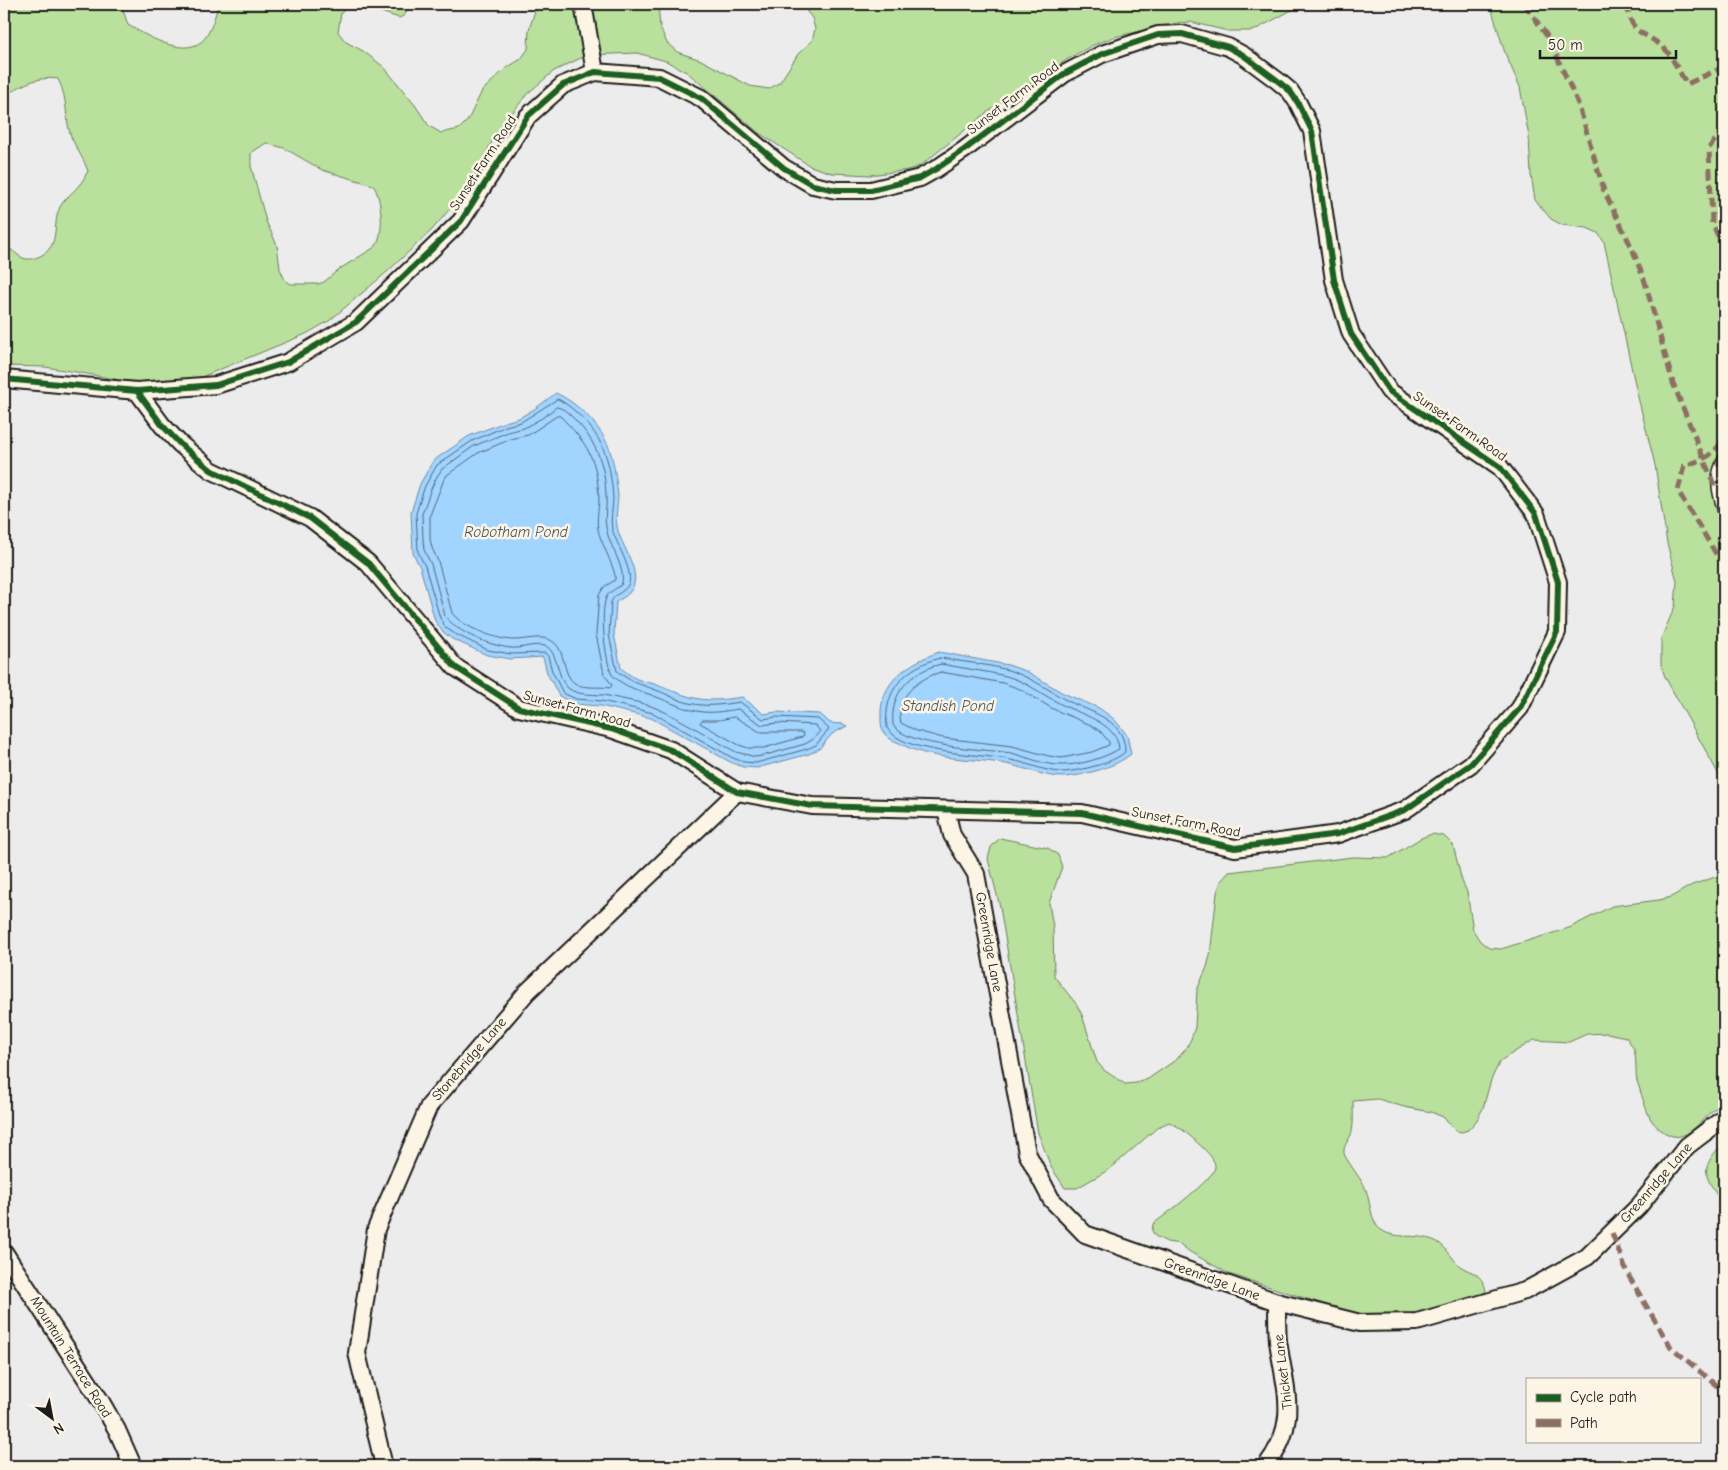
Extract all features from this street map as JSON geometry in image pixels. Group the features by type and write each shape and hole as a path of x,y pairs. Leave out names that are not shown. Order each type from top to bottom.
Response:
{"street":[{"path":"583,4 595,72"},
{"name":"Sunset Farm Road","path":"4,379 137,391 216,385 288,362 356,322 461,221 528,116 563,85 595,72 659,77 701,98 784,168 813,185 836,190 871,190 920,178 936,169 1064,74 1102,54 1158,35 1182,34 1228,47 1259,67 1290,91 1312,131 1334,280 1351,334 1389,391 1500,467 1536,514 1558,582 1557,632 1520,708 1471,764 1405,810 1338,834 1235,848 1082,813 812,806 737,792 671,750 611,729 520,708 455,666 368,563 310,518 212,470 180,444 162,425 137,391"},
{"name":"Stonebridge Lane","path":"384,1466 357,1353 376,1229 429,1106 527,992 737,792"},
{"name":"Greenridge Lane","path":"946,810 952,835 976,874 1027,1153 1051,1199 1085,1234 1277,1302 1360,1323 1417,1322 1525,1291 1587,1257 1638,1206 1686,1146 1724,1118"},
{"name":"Mountain Terrace Road","path":"4,1252 100,1400 117,1430 133,1466"},
{"name":"Thicket Lane","path":"1266,1466 1275,1454 1284,1434 1288,1416 1288,1395 1278,1340 1277,1302"}],"lane":[{"path":"1724,457 1719,467 1715,487 1724,515"}],"green space":[{"path":"4,4 121,4 128,25 164,43 184,47 193,46 204,39 212,24 218,4 351,4 341,13 338,32 346,42 363,51 384,67 415,105 429,126 441,133 459,129 468,120 482,91 505,69 521,59 528,49 529,30 537,4 658,4 660,27 667,43 677,52 701,60 750,86 769,89 780,82 798,54 812,41 815,29 812,18 801,4 969,4 982,8 995,4 1303,4 1253,31 1228,31 1190,22 1177,23 1114,37 1091,46 989,111 920,166 908,170 870,175 832,173 810,166 759,133 688,73 666,61 637,53 587,55 554,71 527,94 496,134 469,186 432,230 387,272 329,321 306,334 177,387 139,391 115,379 45,367 4,366 4,245 20,257 27,259 36,258 45,253 53,242 57,214 60,207 88,171 72,139 64,95 58,79 36,80 4,96","holes":["266,143 284,148 322,170 373,185 379,198 381,225 375,247 338,270 324,282 318,284 291,284 285,280 280,269 277,245 266,221 251,166 251,153"]},
{"path":"366,4 409,4 405,15 399,18 375,10"},
{"path":"1490,4 1724,4 1724,784 1665,677 1661,665 1661,639 1675,606 1677,581 1667,543 1655,465 1604,242 1598,233 1587,228 1562,225 1551,219 1535,200 1531,175 1529,137 1520,87 1505,53"},
{"path":"1432,834 1444,836 1453,845 1462,881 1467,892 1473,930 1480,941 1489,948 1501,949 1569,928 1612,906 1671,897 1692,885 1724,874 1724,1105 1712,1111 1693,1130 1681,1136 1677,1137 1665,1133 1652,1121 1646,1108 1637,1081 1633,1047 1626,1037 1607,1033 1587,1034 1569,1042 1534,1040 1500,1061 1477,1120 1468,1130 1462,1132 1456,1131 1443,1117 1431,1112 1404,1107 1378,1099 1353,1101 1352,1132 1344,1153 1364,1185 1372,1216 1377,1227 1393,1235 1427,1238 1437,1242 1460,1266 1479,1277 1486,1289 1481,1295 1416,1313 1383,1316 1349,1312 1229,1274 1190,1252 1180,1244 1167,1242 1155,1236 1152,1231 1153,1224 1207,1180 1215,1167 1212,1158 1200,1145 1169,1122 1158,1127 1110,1169 1077,1188 1065,1188 1051,1167 1038,1133 1000,907 988,859 991,847 1000,838 1048,848 1058,855 1062,867 1049,903 1053,927 1054,976 1077,1005 1082,1015 1097,1062 1105,1071 1125,1084 1148,1079 1177,1059 1191,1039 1195,1027 1197,990 1210,955 1217,893 1221,881 1229,872 1353,857 1388,858 1421,838"},
{"path":"1724,1144 1724,1221 1720,1202 1708,1180 1707,1169 1713,1155"}],"water":[{"name":"Robotham Pond","path":"556,393 586,414 598,428 607,443 613,462 618,495 617,526 635,578 629,593 616,602 614,634 621,668 637,679 691,697 718,700 742,697 764,714 776,712 820,714 830,723 847,726 832,734 819,749 809,754 757,768 743,767 732,763 651,718 601,706 574,704 559,696 547,673 543,657 510,659 487,655 452,639 442,631 435,621 420,567 413,553 411,512 420,484 433,461 469,436 519,418"},
{"name":"Standish Pond","path":"939,652 1008,665 1028,672 1063,693 1099,708 1114,719 1127,735 1131,754 1117,763 1099,770 1056,777 1011,765 942,757 916,750 892,740 883,732 882,727 882,705 885,694 898,675 907,668"}],"marked path":[{"path":"1525,4 1549,39 1579,106 1604,191 1632,248 1645,282 1673,383 1715,487"},
{"path":"1626,4 1635,27 1666,50 1687,84 1719,69 1724,85"},
{"path":"1724,128 1709,148 1712,223 1724,249"},
{"path":"1719,467 1724,408"},
{"path":"1721,442 1710,455 1684,466 1678,491 1724,567"},
{"path":"1724,1011 1721,1019 1724,1105"},
{"path":"1612,1233 1627,1273 1670,1346 1724,1392"}],"cycle path":[{"path":"4,379 137,391 216,385 288,362 356,322 461,221 528,116 563,85 595,72 659,77 701,98 784,168 813,185 836,190 871,190 920,178 936,169 1064,74 1102,54 1158,35 1182,34 1228,47 1243,55 1290,91 1298,103 1312,131 1334,280 1351,334 1389,391 1500,467 1536,514 1558,582 1557,632 1520,708 1471,764 1405,810 1338,834 1235,848 1082,813 812,806 737,792 671,750 611,729 519,708 455,667 368,563 310,518 211,470 180,444 162,425 137,391"}]}
